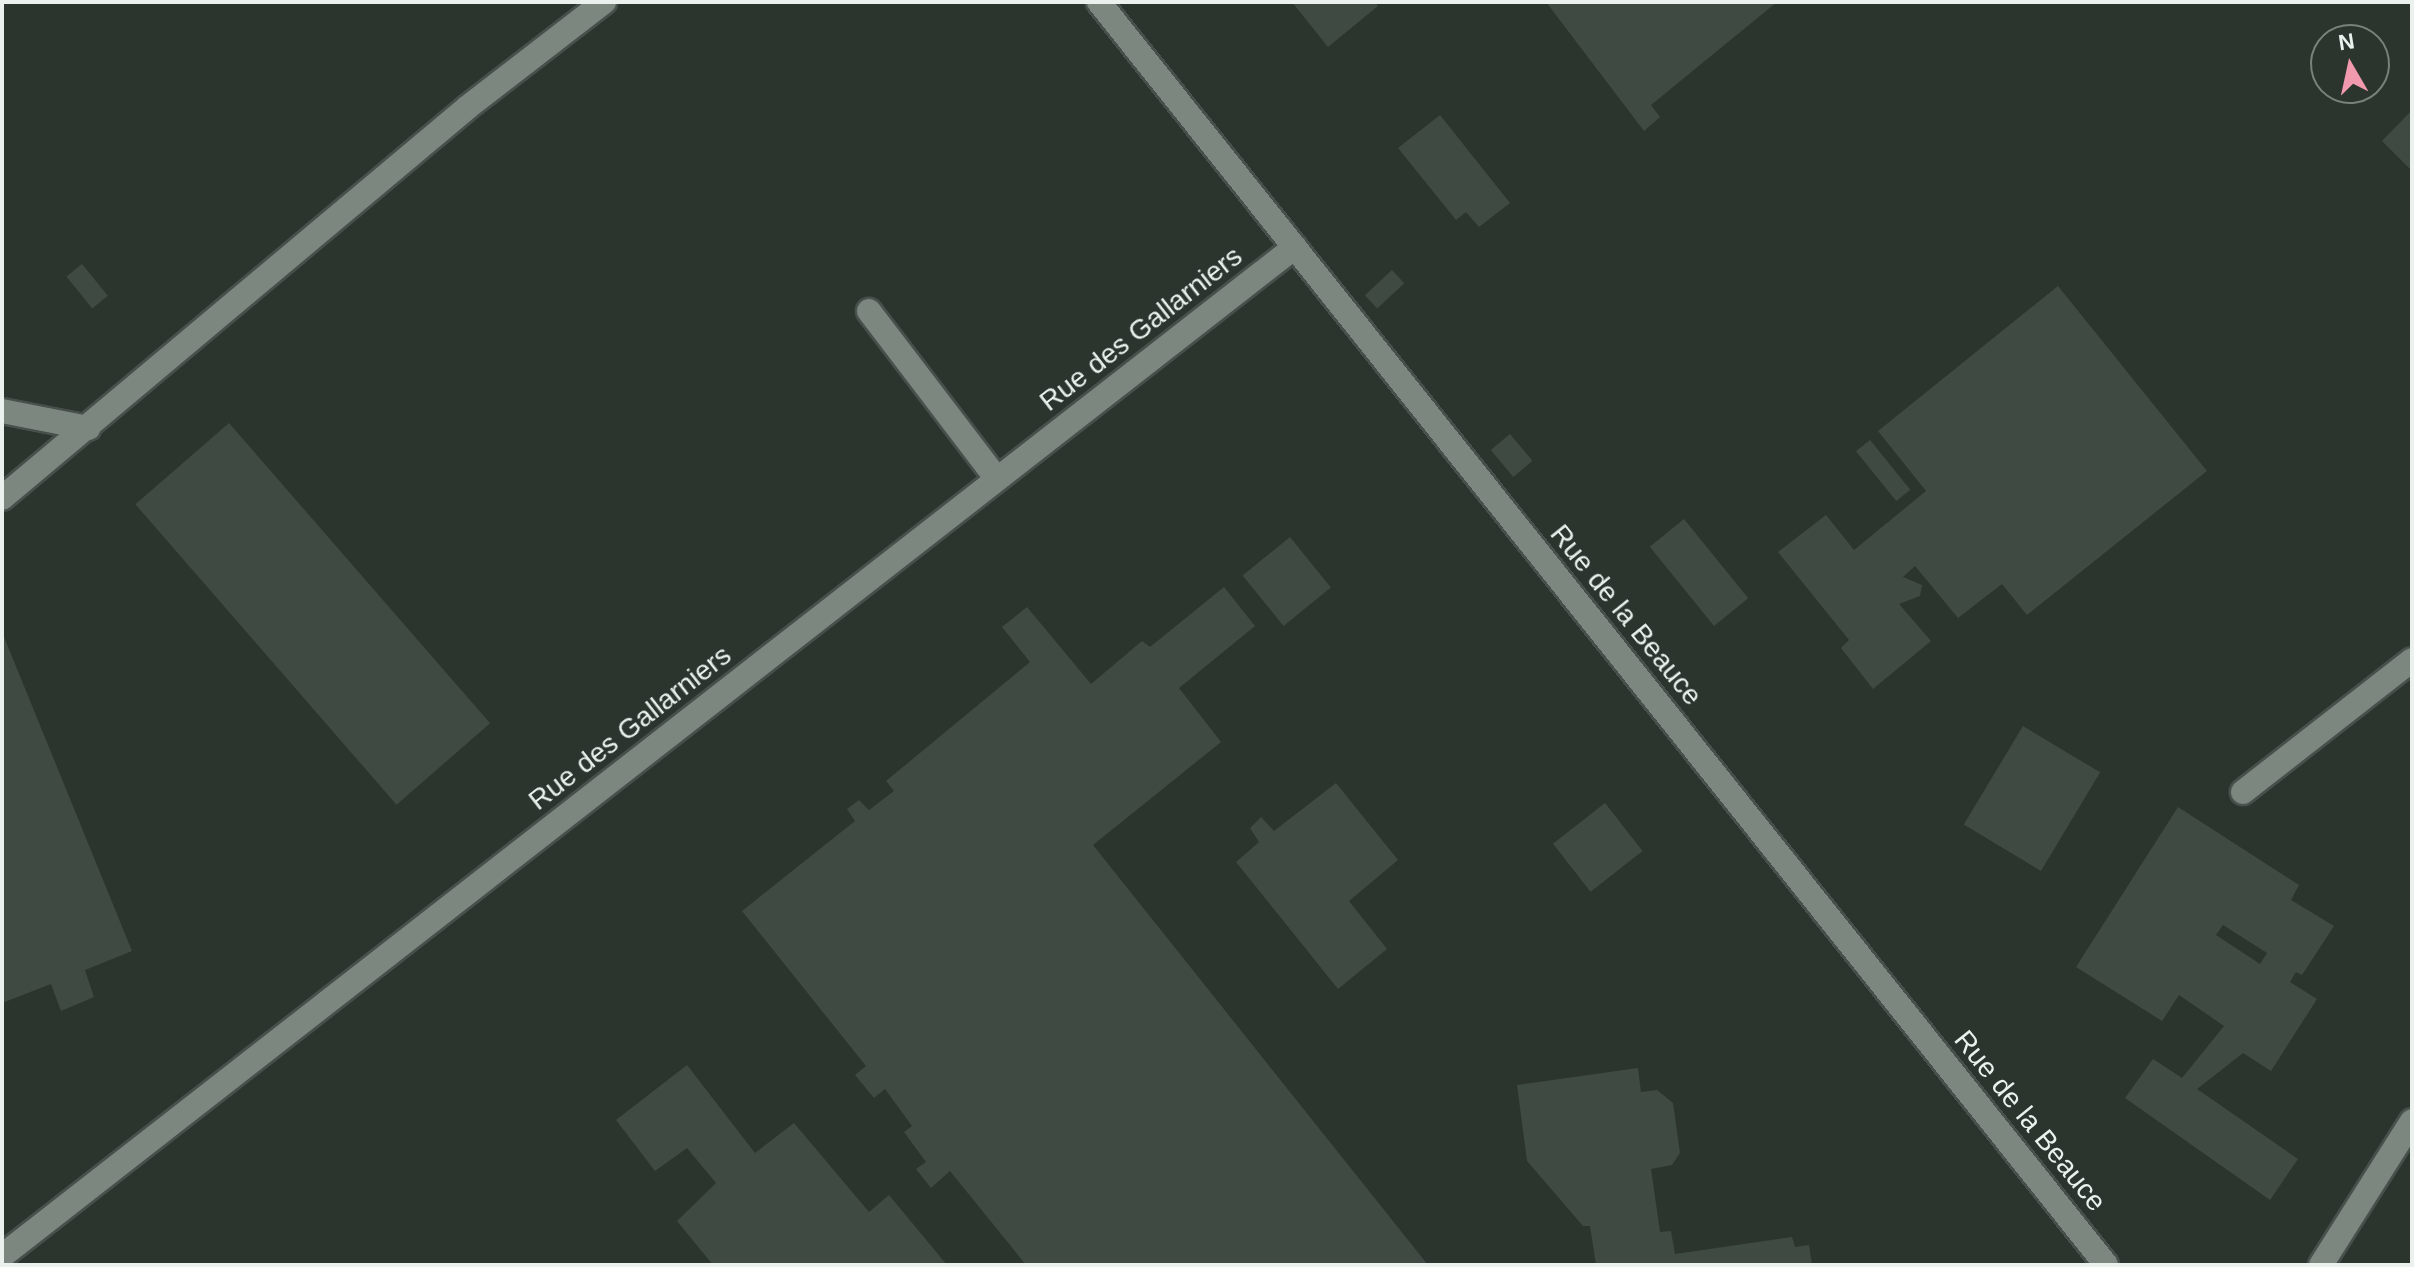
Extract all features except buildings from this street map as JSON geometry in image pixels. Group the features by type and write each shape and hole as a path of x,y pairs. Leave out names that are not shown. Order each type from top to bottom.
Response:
{"street":[{"path":"2,498 468,107 604,2"},
{"name":"Rue de la Beauce","path":"1099,2 2106,1265"},
{"name":"Rue des Gallarniers","path":"2,1256 1295,247"},
{"path":"869,311 997,479"},
{"path":"2,411 88,428"},
{"path":"2243,792 2412,660"},
{"path":"2321,1265 2412,1121"}]}
